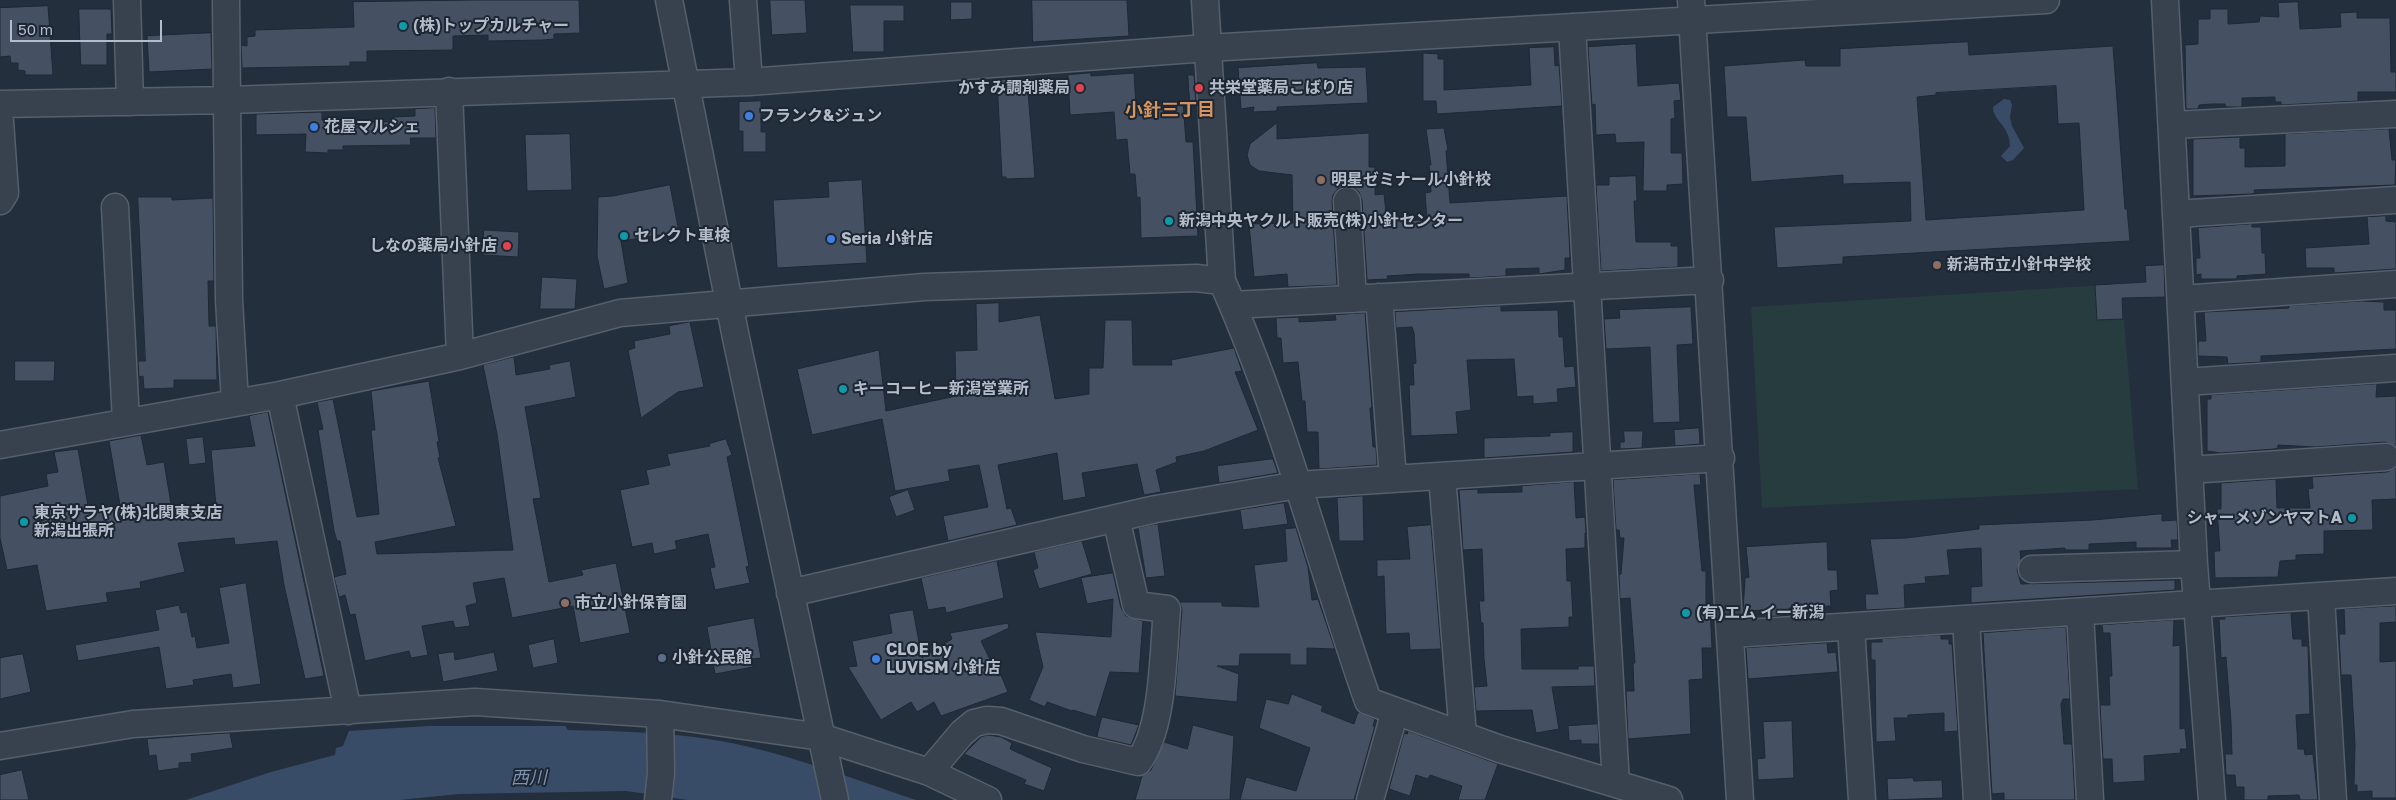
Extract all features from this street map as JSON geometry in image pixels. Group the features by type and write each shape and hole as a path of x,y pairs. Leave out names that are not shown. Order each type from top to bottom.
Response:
{"street":[{"path":"127,0 130,102"},
{"path":"226,0 229,100 229,300 235,402"},
{"path":"669,0 738,347 835,800"},
{"path":"743,0 749,82"},
{"path":"1205,0 1222,281 1233,305 1281,432 1337,612 1368,701 1621,790 1669,800"},
{"path":"0,104 229,100 749,82 1207,48 1572,27 1692,10 2046,0"},
{"path":"2165,0 2194,564 2212,800"},
{"path":"1692,10 1732,634 1740,800"},
{"path":"1572,27 1597,466 1621,790"},
{"path":"449,91 460,356"},
{"path":"2172,124 2396,114"},
{"path":"0,121 5,193 0,201"},
{"path":"2176,214 2396,200"},
{"path":"1347,201 1353,299"},
{"path":"115,207 126,422"},
{"path":"0,445 280,395 460,356 620,313 924,287 1196,278 1222,281"},
{"path":"1233,305 1710,280"},
{"path":"2180,299 2396,284"},
{"path":"1379,297 1393,479"},
{"path":"2185,382 2396,368"},
{"path":"280,395 348,711"},
{"path":"2190,470 2386,457"},
{"path":"790,593 1156,509 1298,485 1721,458"},
{"path":"1442,476 1463,735"},
{"path":"929,772 962,733 974,723 987,720 1001,721 1083,749 1138,762 1146,752 1159,706 1167,609 1136,605 1116,518"},
{"path":"2032,569 2194,564"},
{"path":"1732,634 2396,591"},
{"path":"2321,596 2333,800"},
{"path":"2080,612 2090,800"},
{"path":"1966,620 1977,800"},
{"path":"1851,627 1862,800"},
{"path":"0,746 133,724 475,702 659,719 824,749 929,772 988,800"},
{"path":"1370,800 1395,711"},
{"path":"658,800 661,773 659,719"}],"green space":[{"path":"2121,284 2138,489 1762,508 1751,307"}],"water":[{"path":"2004,99 2010,100 2012,105 2010,117 2012,126 2024,148 2013,160 2007,162 2001,156 2010,146 2009,139 1993,107"},
{"name":"西川","path":"429,726 565,726 568,730 647,733 722,741 750,747 834,772 916,800 688,800 626,791 459,794 399,800 186,800 271,772 335,755 336,748 343,746 349,731"}],"building":[{"path":"579,0 580,33 554,34 554,39 543,40 488,41 488,35 453,36 453,50 367,51 367,62 350,62 350,66 242,68 241,45 247,46 247,37 255,36 255,30 354,27 353,2"},
{"path":"770,0 805,0 807,33 772,35"},
{"path":"1032,0 1127,0 1129,36 1033,42"},
{"path":"951,2 972,2 972,19 951,20"},
{"path":"2298,2 2300,29 2341,27 2340,13 2357,12 2357,18 2390,18 2391,72 2396,72 2396,92 2358,92 2358,101 2281,105 2281,102 2275,102 2275,97 2242,98 2242,107 2226,107 2225,104 2211,104 2199,105 2198,109 2186,109 2185,45 2198,44 2198,19 2210,19 2210,9 2228,9 2228,24 2259,22 2260,16 2279,17 2278,3"},
{"path":"850,5 904,5 904,21 884,21 884,52 853,52"},
{"path":"48,6 53,75 25,75 25,71 18,70 18,63 11,63 10,56 0,57 0,8"},
{"path":"79,9 111,9 112,34 107,34 107,65 81,65"},
{"path":"211,33 212,69 149,72 147,36"},
{"path":"1968,42 1969,55 2113,46 2125,209 2127,209 2130,241 1843,257 1843,264 1777,268 1774,227 1911,221 1910,182 1843,184 1843,175 1751,182 1746,117 1727,117 1724,66 1805,60 1806,66 1840,66 1840,49","holes":["2056,86 2058,124 2079,123 2084,210 1926,220 1917,97 1936,95 1936,93"]},
{"path":"1636,44 1638,86 1679,83 1681,100 1674,101 1675,118 1671,119 1671,153 1682,153 1683,184 1667,185 1667,191 1643,191 1644,142 1616,143 1615,134 1596,135 1595,104 1592,105 1588,47"},
{"path":"1554,47 1555,66 1559,65 1562,106 1437,114 1436,101 1423,101 1423,53 1438,54 1438,59 1444,59 1444,90 1531,85 1529,48"},
{"path":"1317,63 1318,68 1366,67 1368,103 1277,107 1277,111 1253,112 1254,107 1241,109 1238,68"},
{"path":"1091,73 1091,76 1134,73 1136,105 1183,102 1186,142 1193,142 1198,236 1141,238 1140,197 1137,198 1135,174 1130,174 1127,139 1116,140 1114,112 1070,115 1068,75"},
{"path":"1188,75 1194,75 1196,105 1190,105"},
{"path":"1027,79 1035,178 1006,179 1006,177 1002,177 997,80"},
{"path":"761,101 761,132 766,132 766,152 743,152 743,131 739,131 739,102"},
{"path":"435,108 436,138 410,138 411,145 343,146 343,150 328,150 328,153 305,152 306,134 256,135 256,114 322,112 322,120 394,122 393,117 415,116 415,109"},
{"path":"1277,123 1277,139 1369,133 1369,167 1375,167 1375,195 1384,194 1387,221 1427,220 1425,193 1431,192 1429,165 1431,165 1426,129 1444,128 1448,150 1446,151 1450,203 1567,196 1570,258 1565,258 1565,270 1539,274 1539,268 1506,269 1506,276 1469,278 1469,274 1418,274 1387,276 1388,279 1367,280 1362,200 1359,192 1353,187 1347,186 1338,189 1333,195 1332,201 1337,285 1288,287 1287,274 1254,277 1249,224 1293,223 1292,175 1259,171 1250,165 1247,155 1250,144"},
{"path":"2389,129 2392,160 2396,160 2395,185 2254,190 2255,193 2251,194 2193,196 2193,139 2240,137 2240,148 2245,148 2245,167 2285,166 2285,134"},
{"path":"570,134 572,190 527,191 525,135"},
{"path":"1636,176 1637,201 1634,201 1636,242 1671,242 1671,246 1678,246 1678,267 1601,271 1596,185 1609,185 1609,177"},
{"path":"862,180 867,263 777,268 773,200 829,197 828,182"},
{"name":"セレクト車検","path":"670,185 679,232 621,241 628,283 604,289 597,256 598,197"},
{"path":"138,197 172,197 172,200 213,198 214,281 208,281 209,326 216,326 217,380 174,380 174,388 144,389 143,376 139,377 138,361 145,361"},
{"path":"2386,216 2386,221 2396,222 2396,269 2334,273 2334,268 2306,268 2305,248 2369,244 2367,217"},
{"path":"2252,224 2252,227 2261,227 2262,253 2265,253 2266,274 2237,276 2237,279 2201,279 2201,274 2196,275 2196,258 2200,258 2198,228"},
{"path":"484,230 519,232 518,257 483,255"},
{"path":"2164,265 2165,297 2122,298 2123,319 2097,320 2095,285 2146,282 2145,266"},
{"path":"542,277 577,279 575,309 540,309"},
{"path":"2362,301 2384,302 2384,310 2396,310 2396,349 2261,356 2261,362 2228,364 2227,357 2198,356 2198,341 2206,341 2204,312 2289,308 2289,306"},
{"path":"999,303 999,322 1040,315 1055,399 1089,394 1089,368 1103,368 1105,320 1132,320 1133,365 1172,365 1171,360 1234,348 1242,371 1235,372 1258,430 1204,451 1176,457 1177,462 1156,470 1161,492 1144,495 1137,464 1082,473 1086,497 1063,501 1057,453 998,465 1007,509 1011,508 1017,525 948,541 943,516 988,507 979,465 948,470 950,481 895,491 882,419 812,435 797,369 879,350 886,411 956,396 955,351 977,350 976,304"},
{"path":"1501,306 1501,311 1558,310 1559,337 1563,337 1565,367 1574,366 1576,387 1557,389 1558,402 1533,404 1533,396 1517,397 1514,359 1467,360 1471,410 1456,412 1458,434 1411,436 1409,385 1414,385 1413,364 1416,363 1414,333 1412,327 1396,328 1395,312"},
{"path":"1691,307 1693,344 1677,345 1680,422 1653,423 1650,347 1606,349 1604,319 1620,318 1619,310"},
{"path":"1365,313 1373,447 1376,447 1377,465 1319,469 1318,432 1307,432 1305,401 1302,401 1298,362 1283,363 1281,338 1277,338 1276,318 1299,317 1299,322 1336,320 1335,315"},
{"path":"690,322 704,387 678,392 641,418 628,350 635,348 634,341 670,334 669,326"},
{"path":"514,357 516,375 550,369 549,365 570,361 576,397 525,407 541,498 533,499 549,582 583,575 581,570 616,563 630,633 580,643 573,606 512,618 504,578 473,583 477,603 466,606 470,626 455,628 453,621 422,626 428,655 411,658 409,651 365,661 355,614 350,615 345,595 339,597 334,577 346,574 340,541 337,541 334,531 318,430 323,429 317,402 333,399 357,517 379,514 371,430 375,430 371,391 429,381 439,441 437,442 440,458 438,458 456,526 375,542 377,554 513,550 497,434 483,365"},
{"path":"15,361 55,361 54,381 15,381"},
{"path":"2377,384 2376,397 2396,396 2396,446 2385,442 2315,447 2278,445 2278,448 2274,449 2221,453 2207,451 2207,399 2211,399 2211,395"},
{"path":"268,412 324,676 305,679 284,585 277,541 235,545 234,538 178,543 185,572 140,582 141,588 106,593 108,602 46,611 37,565 7,570 0,538 0,496 48,486 46,474 58,472 54,452 78,449 89,511 120,505 109,441 141,435 147,465 164,462 172,510 216,506 211,450 255,446 249,416"},
{"path":"1699,428 1700,444 1675,446 1674,430"},
{"path":"1624,431 1643,431 1642,448 1620,449 1620,442 1624,442"},
{"path":"1573,432 1573,452 1484,458 1484,438 1550,436 1550,433"},
{"path":"203,437 206,463 189,465 186,439"},
{"path":"726,439 732,455 727,457 749,566 746,567 750,583 715,590 710,568 715,567 708,534 675,541 677,549 654,554 652,543 632,547 620,490 649,484 646,470 670,465 667,454 710,446 709,444"},
{"path":"1273,459 1278,473 1219,483 1217,466"},
{"path":"2396,468 2396,499 2372,500 2373,530 2324,531 2324,554 2296,555 2296,560 2280,561 2278,577 2215,578 2214,551 2220,551 2217,509 2221,509 2221,483 2276,479 2277,508 2310,508 2308,489 2313,488 2312,477 2387,472"},
{"path":"1700,474 1701,485 1694,485 1702,571 1706,571 1706,607 1710,607 1712,648 1702,648 1703,679 1689,680 1691,734 1628,739 1626,691 1634,691 1633,663 1635,663 1630,598 1620,599 1619,575 1621,574 1624,538 1620,538 1619,530 1616,530 1613,480"},
{"path":"1574,482 1576,518 1585,517 1586,533 1585,548 1566,549 1567,581 1571,581 1573,617 1569,617 1569,627 1521,629 1522,669 1578,669 1578,666 1594,666 1595,686 1552,687 1559,729 1536,733 1532,710 1476,711 1474,687 1487,686 1483,623 1481,623 1479,601 1484,601 1482,549 1463,550 1459,490 1478,489 1478,493 1522,492 1522,486"},
{"path":"908,490 915,510 896,517 889,497"},
{"path":"1363,496 1364,541 1339,541 1337,498"},
{"path":"1284,503 1288,524 1243,530 1240,510"},
{"path":"2162,514 2162,521 2177,520 2178,540 2171,540 2172,548 2136,548 2136,542 2089,544 2089,550 2065,550 2065,548 2020,551 2021,560 2017,570 2021,584 2175,580 2175,590 1971,603 1971,587 1982,586 1981,548 1947,550 1950,575 1925,577 1926,583 1904,585 1905,608 1866,610 1865,594 1878,594 1870,539 1906,538 1979,529 1979,525 2093,520"},
{"path":"1158,524 1165,576 1146,578 1138,528"},
{"path":"1431,525 1441,649 1410,650 1409,633 1386,634 1384,576 1377,577 1377,560 1410,559 1407,527"},
{"path":"1296,528 1308,567 1312,600 1318,599 1335,649 1307,648 1307,665 1290,665 1290,654 1240,654 1239,666 1217,666 1239,674 1237,702 1175,696 1182,610 1180,602 1222,602 1222,606 1259,607 1254,565 1287,561 1285,529"},
{"path":"1082,541 1092,574 1039,589 1033,570 1038,568 1034,552"},
{"path":"1827,542 1828,570 1837,570 1838,590 1830,591 1831,606 1789,608 1790,615 1765,617 1765,610 1743,611 1745,578 1749,577 1746,547"},
{"path":"997,561 1004,598 946,613 945,607 928,610 921,578"},
{"path":"1113,573 1121,608 1126,616 1143,621 1139,673 1110,672 1096,717 1047,702 1045,707 1029,700 1043,667 1035,632 1111,637 1113,599 1087,604 1081,578"},
{"path":"246,583 261,684 233,688 231,674 193,680 194,685 166,689 159,647 78,661 75,645 159,630 155,610 179,605 181,613 187,612 192,637 195,636 197,648 229,643 219,588"},
{"path":"2396,606 2396,622 2380,623 2380,662 2396,661 2396,798 2372,798 2372,791 2357,792 2357,785 2354,785 2355,745 2351,675 2341,675 2339,634 2345,634 2344,609"},
{"path":"913,610 922,658 952,639 950,633 1008,623 1009,628 981,641 998,676 1001,675 1008,692 941,716 934,702 917,712 911,702 881,720 848,667 857,666 852,641 892,633 889,614"},
{"path":"2291,613 2293,639 2302,639 2302,646 2308,646 2310,714 2296,715 2298,749 2304,749 2305,755 2313,754 2318,800 2300,800 2299,795 2268,796 2268,800 2244,800 2244,787 2236,787 2235,775 2226,775 2225,754 2232,754 2231,722 2226,657 2221,658 2219,619"},
{"path":"754,618 761,658 752,659 753,667 715,674 707,627"},
{"path":"2174,620 2173,646 2180,645 2180,729 2185,728 2187,749 2180,749 2181,753 2144,756 2145,781 2113,783 2112,759 2103,759 2100,705 2110,705 2109,676 2112,676 2110,633 2103,633 2102,625"},
{"path":"2066,627 2070,699 2063,699 2061,704 2064,744 2072,744 2075,800 2004,800 2004,793 1992,794 1983,633"},
{"path":"1941,635 1941,639 1949,639 1949,644 1952,644 1958,731 1944,732 1944,713 1908,715 1908,718 1894,718 1896,741 1876,742 1875,660 1871,660 1871,642 1882,642 1882,639"},
{"path":"554,639 558,663 533,668 528,645"},
{"path":"1827,643 1828,653 1836,652 1838,672 1748,679 1746,648"},
{"path":"454,652 455,660 494,652 498,671 443,682 438,654"},
{"path":"23,654 31,692 0,699 0,658"},
{"path":"1292,694 1323,706 1321,711 1354,724 1358,712 1375,719 1373,726 1375,726 1354,800 1240,800 1246,777 1296,791 1310,748 1259,728 1266,699 1288,704"},
{"path":"1102,717 1139,725 1131,745 1097,737"},
{"path":"1792,721 1794,778 1758,780 1757,759 1765,758 1763,722"},
{"path":"1598,724 1599,744 1581,744 1581,740 1569,741 1568,726"},
{"path":"1193,725 1234,736 1230,800 1135,800 1142,776 1151,770 1164,742 1187,749"},
{"path":"1408,731 1498,764 1485,800 1458,800 1462,786 1430,775 1428,779 1416,775 1410,796 1389,789 1404,733 1407,734"},
{"path":"230,733 233,748 191,754 192,762 179,763 179,768 158,771 156,755 149,756 147,739"},
{"path":"988,735 1001,737 1012,743 1010,749 1052,768 1044,791 1024,784 1026,780 964,754 981,737"},
{"path":"22,770 29,800 0,800 0,775"},
{"path":"1913,778 1914,781 1942,780 1943,798 1888,800 1887,779"}],"place":[{"name":"(株)トップカルチャー","path":"403,26"},
{"name":"かすみ調剤薬局","path":"1080,88"},
{"name":"共栄堂薬局こばり店","path":"1199,88"},
{"name":"フランク&ジュン","path":"749,116"},
{"name":"花屋マルシェ","path":"314,127"},
{"name":"明星ゼミナール小針校","path":"1321,180"},
{"name":"新潟中央ヤクルト販売(株)小針センター","path":"1169,221"},
{"name":"セレクト車検","path":"624,236"},
{"name":"Seria 小針店","path":"831,239"},
{"name":"しなの薬局小針店","path":"507,246"},
{"name":"新潟市立小針中学校","path":"1937,265"},
{"name":"キーコーヒー新潟営業所","path":"843,389"},
{"name":"シャーメゾンヤマトA","path":"2352,518"},
{"name":"東京サラヤ(株)北関東支店 新潟出張所","path":"24,522"},
{"name":"市立小針保育園","path":"565,603"},
{"name":"(有)エム イー新潟","path":"1686,613"},
{"name":"小針公民館","path":"662,658"},
{"name":"CLOE by LUVISM 小針店","path":"876,659"}],"district":[{"name":"小針三丁目","path":"1170,110"}]}
